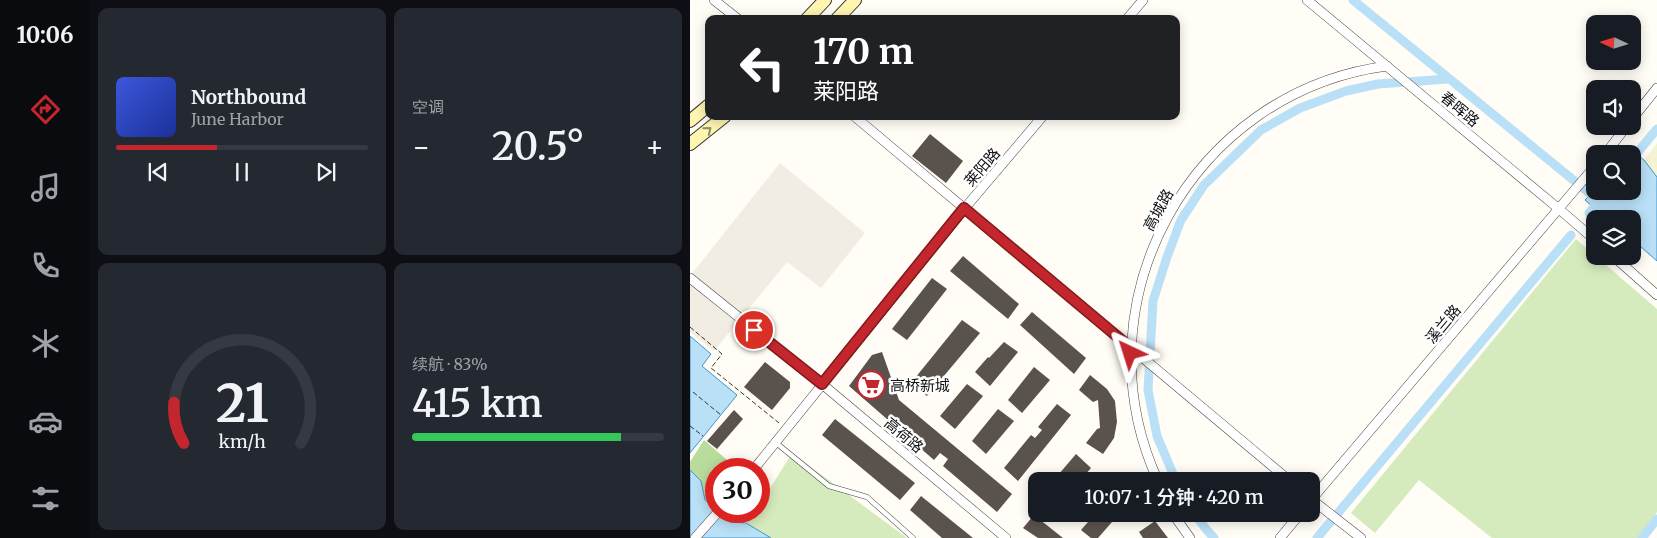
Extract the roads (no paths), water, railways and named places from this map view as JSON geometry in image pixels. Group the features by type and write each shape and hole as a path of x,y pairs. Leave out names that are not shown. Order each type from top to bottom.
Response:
{"main road":[{"path":"810,15 825,0"},
{"path":"841,15 854,0"},
{"path":"690,121 705,108"},
{"path":"690,144 720,120"}],"street":[{"path":"714,0 733,15"},
{"path":"1130,15 1143,0"},
{"name":"春晖路","path":"1307,0 1586,232"},
{"name":"高城路","path":"1154,472 1146,455 1133,402 1131,348 1136,304 1149,257 1168,215 1196,173 1216,150 1247,123 1275,104 1308,87 1366,69 1387,66"},
{"path":"1641,108 1657,88"},
{"path":"859,120 1279,472"},
{"name":"莱阳路","path":"763,458 964,208 1040,120"},
{"path":"1612,145 1620,135"},
{"name":"溪兰路","path":"1320,488 1586,178"},
{"path":"1623,265 1657,295"},
{"name":"高荷路","path":"690,278 822,384 1006,538"},
{"path":"1320,505 1361,538"},
{"path":"1179,522 1190,538"},
{"path":"1280,538 1293,522"},
{"path":"695,538 708,523"}],"lane":[{"path":"775,442 829,486 867,497 913,538"}],"water":[{"path":"1641,158 1644,160 1657,177 1657,261 1641,247 1641,210 1597,210 1585,200 1641,200"},
{"path":"690,336 711,354 702,366 737,395 690,453"},
{"path":"690,470 701,481 705,500 705,523 746,523 771,538 690,538"}],"waterway":[{"path":"1353,0 1599,201"},
{"path":"1172,472 1157,436 1148,390 1153,301 1181,220 1204,185 1261,130 1300,108 1346,91 1378,84 1448,79"},
{"path":"1641,148 1657,129"},
{"path":"1591,210 1600,200"},
{"path":"1317,538 1571,235"},
{"path":"1642,538 1657,519"},
{"path":"1201,522 1214,538"}],"place":[{"name":"高桥新城","path":"871,385"}]}
